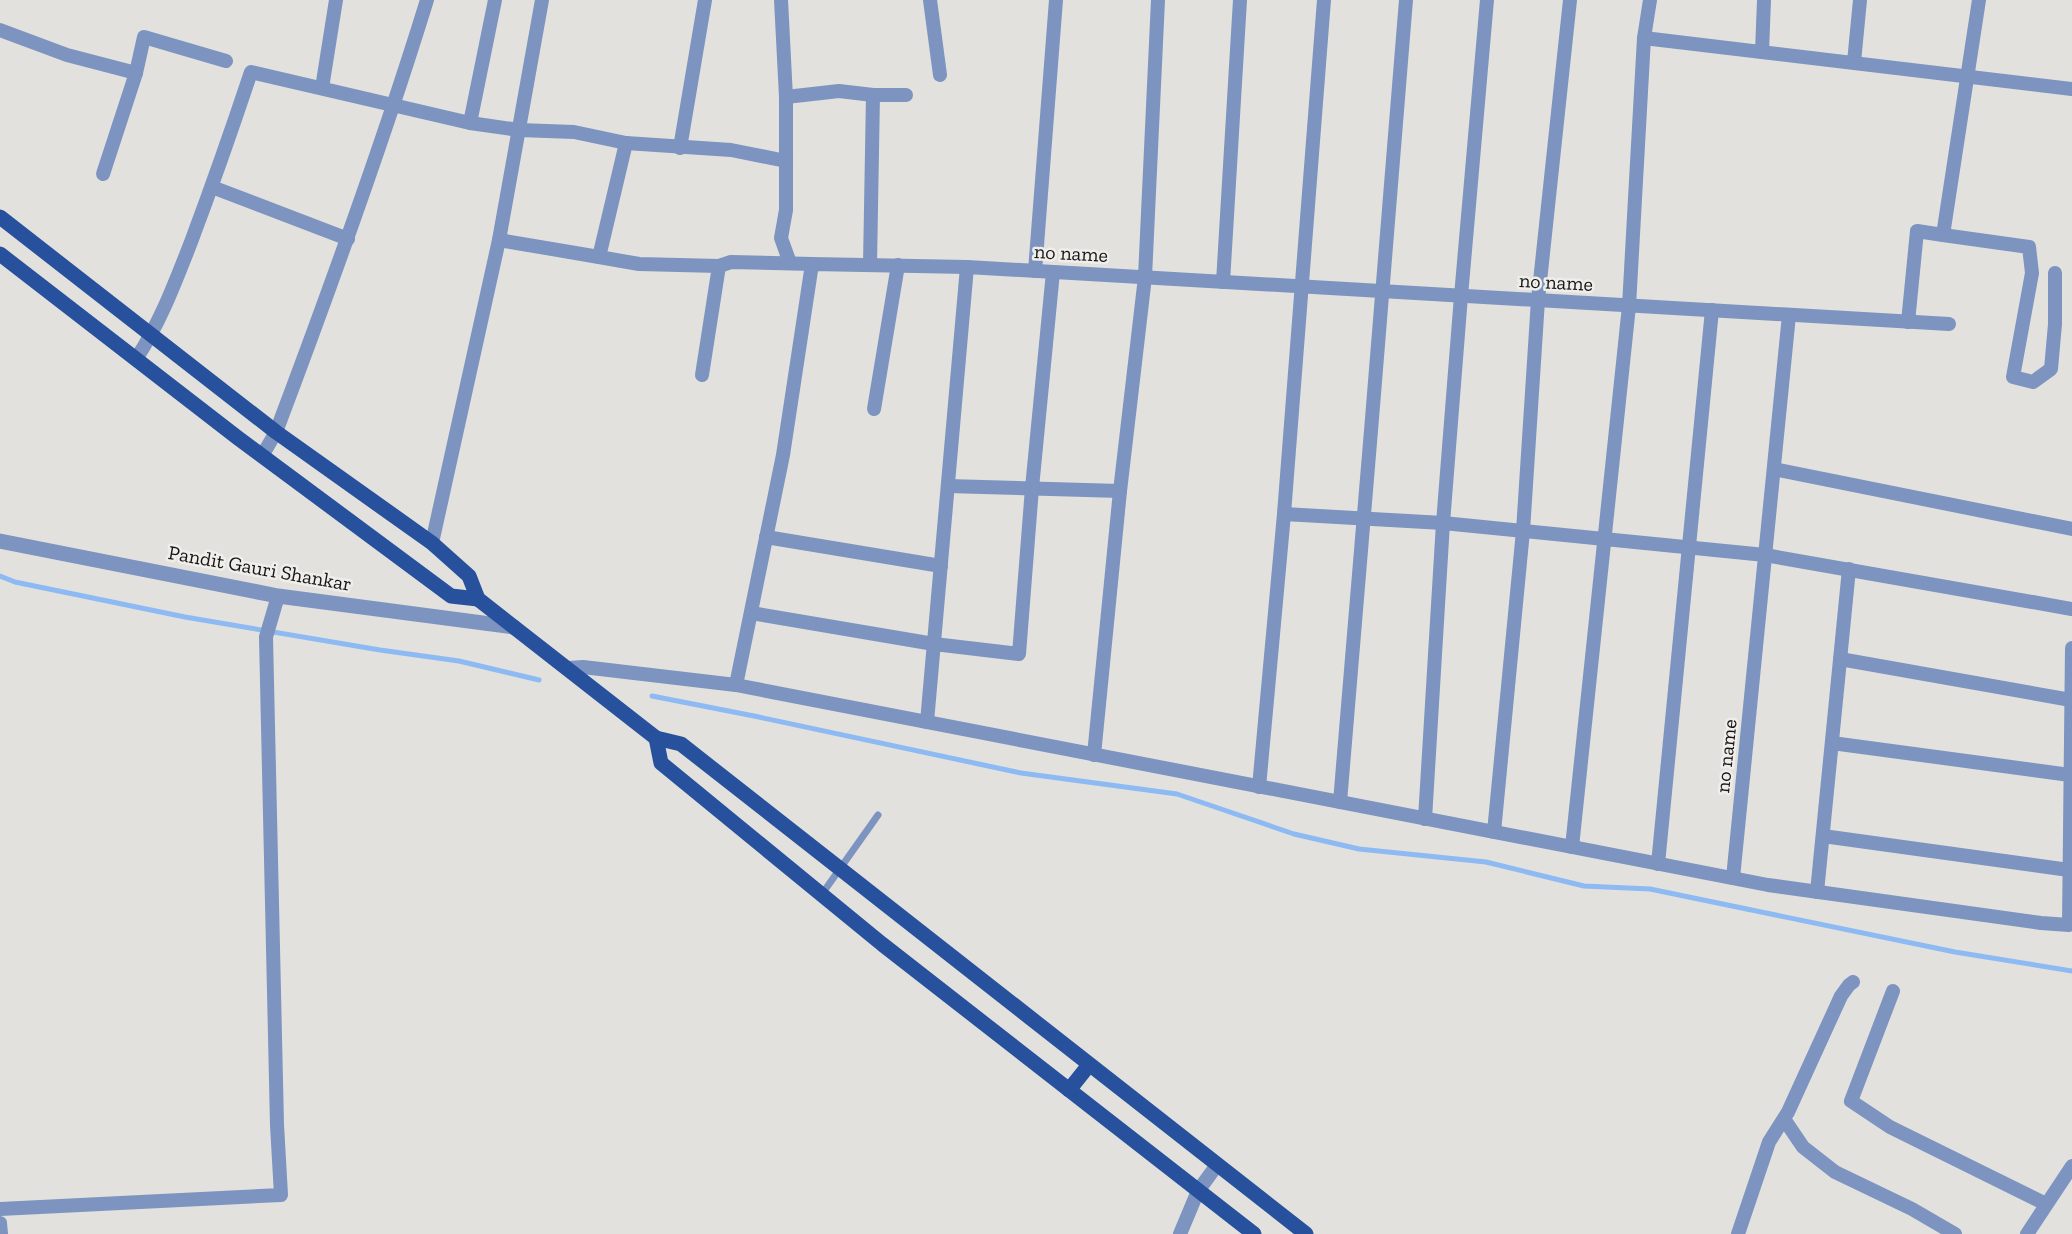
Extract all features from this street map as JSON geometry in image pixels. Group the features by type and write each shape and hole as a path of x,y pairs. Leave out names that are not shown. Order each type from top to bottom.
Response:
{"main road":[{"path":"0,217 276,432 432,543 469,576 478,599 656,738 681,744 1306,1234"},
{"path":"0,254 262,456 451,596 478,599"},
{"path":"656,738 661,763 822,894 1254,1234"},
{"path":"1069,1090 1089,1065"}],"street":[{"path":"322,88 336,0"},
{"path":"262,456 276,432 348,238 394,107 427,0"},
{"path":"470,123 495,0"},
{"path":"432,543 499,240 542,0"},
{"path":"680,148 705,0"},
{"path":"781,0 786,97 786,210 782,238 790,263"},
{"path":"930,0 940,75"},
{"path":"1035,271 1056,0"},
{"path":"1094,755 1120,491 1145,277 1158,0"},
{"path":"1223,282 1240,0"},
{"path":"1259,787 1284,514 1324,0"},
{"path":"1340,802 1406,0"},
{"path":"1425,819 1443,523 1487,0"},
{"path":"1494,832 1523,531 1539,300 1570,0"},
{"path":"1572,847 1629,306 1644,38 1650,0"},
{"path":"1762,52 1764,0"},
{"path":"1854,62 1860,0"},
{"path":"1942,235 1979,0"},
{"path":"0,30 67,55 136,73"},
{"path":"103,174 136,73 144,37 226,61"},
{"path":"1644,38 2072,89"},
{"path":"136,359 152,336 180,271 212,187 251,72 470,123 519,130 574,132 626,143 731,150 786,161"},
{"path":"786,97 839,91 873,95 906,95"},
{"path":"870,265 873,95"},
{"path":"599,257 626,143"},
{"path":"212,187 348,238"},
{"path":"1908,322 1917,231 2029,247 2031,273 2013,377 2033,382 2051,369 2055,324 2055,273"},
{"name":"no name","path":"499,240 639,264 719,266 731,262 967,267 1949,324"},
{"path":"736,685 783,455 812,264"},
{"path":"874,409 898,265"},
{"path":"702,375 719,266"},
{"path":"927,722 967,267"},
{"path":"751,613 934,644 1019,654 1053,272"},
{"path":"1658,864 1712,310"},
{"name":"no name","path":"1733,878 1789,315"},
{"path":"1774,469 2072,529"},
{"path":"948,486 1120,491"},
{"path":"1284,514 1443,523 1766,555 2072,609"},
{"path":"766,537 941,566"},
{"name":"Pandit Gauri Shankar","path":"0,541 278,596 514,627"},
{"path":"1817,892 1849,569"},
{"path":"0,1209 281,1195 277,1125 266,637 278,596"},
{"path":"569,668 583,667 736,685 1733,878 1817,892 2069,925 2072,648"},
{"path":"1840,659 2071,700"},
{"path":"1832,743 2070,775"},
{"path":"1822,836 2069,870"},
{"path":"1744,1232 1769,1142 1784,1119 1841,996 1853,982"},
{"path":"1893,991 1851,1101 1890,1126 2046,1204"},
{"path":"1784,1119 1803,1147 1835,1172 1912,1209 1955,1234"},
{"path":"1180,1234 1198,1191 1217,1165"},
{"path":"2027,1234 2071,1170"},
{"path":"0,1223 1,1234"}],"lane":[{"path":"822,894 878,815"}],"waterway":[{"path":"0,576 15,582 185,617 459,661 539,680"},
{"path":"652,696 1021,773 1177,794 1294,834 1359,849 1486,862 1584,886 1650,889 1955,952 2072,971"}]}
